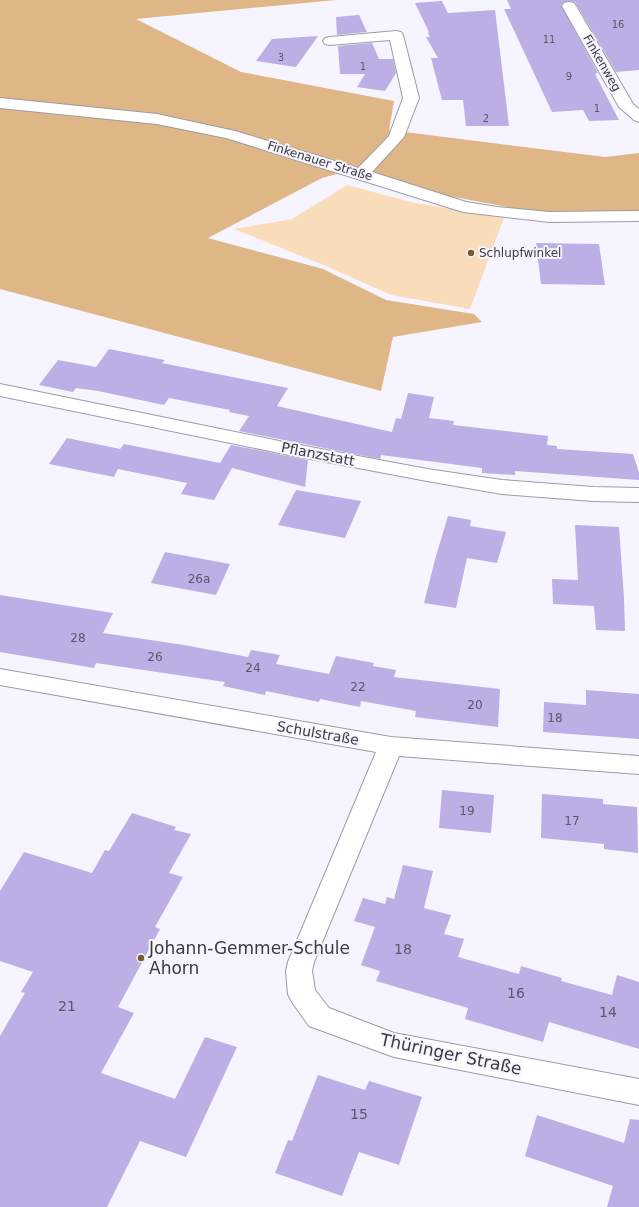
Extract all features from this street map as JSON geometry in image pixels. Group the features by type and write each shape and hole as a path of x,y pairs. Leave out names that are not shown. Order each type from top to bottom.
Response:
{"street":[{"name":"Finkenweg","path":"569,6 627,107 639,117"},
{"path":"330,41 396,35 410,91 411,98 396,137 362,174"},
{"name":"Finkenauer Straße","path":"0,103 157,119 229,134 362,174 463,207 549,217 639,216"},
{"name":"Pflanzstatt","path":"0,390 284,448 427,475 502,487 593,494 639,495"},
{"name":"Schulstraße","path":"0,677 391,746 639,766"},
{"name":"Thüringer Straße","path":"391,746 301,962 299,971 302,994 319,1017 394,1045 639,1092"}],"shaded area":[{"path":"0,0 336,0 136,19 241,72 394,101 389,130 605,157 639,153 639,211 528,211 422,191 347,171 322,178 208,238 323,269 386,300 474,314 482,322 393,337 381,391 0,289"},
{"path":"347,185 411,202 504,218 470,309 391,295 326,266 234,229 292,219"}],"building":[{"path":"507,0 639,0 639,70 616,72 575,2 564,2 561,5 598,73 595,74 619,120 589,121 583,110 552,112 504,9 511,9"},
{"path":"442,1 448,13 495,10 509,126 466,126 463,100 442,100 431,58 438,58 426,37 430,37 429,32 415,3"},
{"path":"359,15 367,32 337,35 336,17"},
{"path":"318,36 296,67 256,61 272,39"},
{"path":"372,43 379,59 393,59 396,73 385,91 357,87 365,74 340,74 338,46"},
{"path":"536,243 599,244 605,285 541,284"},
{"path":"109,349 165,360 162,363 288,388 277,406 392,432 396,418 401,419 408,393 434,397 429,418 454,421 453,425 548,436 547,445 557,446 557,449 633,454 639,473 639,480 515,471 515,475 482,473 482,468 381,455 380,459 239,431 249,416 229,412 230,410 169,398 164,405 98,391 76,388 73,392 39,385 58,360 96,367"},
{"path":"67,438 120,449 124,444 220,463 231,445 308,460 305,487 232,468 214,500 181,494 187,483 118,469 114,477 49,464"},
{"path":"296,490 361,501 345,538 278,525"},
{"path":"448,516 471,520 470,526 506,532 497,563 467,558 456,608 424,603"},
{"path":"575,525 619,527 625,631 596,630 594,606 553,604 552,579 578,580"},
{"path":"165,552 230,564 216,595 151,583"},
{"path":"0,595 113,613 103,633 184,645 248,657 251,650 280,655 276,664 329,674 336,656 374,663 373,666 396,670 394,677 500,689 498,727 415,717 416,711 361,701 360,707 320,699 319,702 266,691 265,695 223,686 225,682 96,663 94,668 0,652"},
{"path":"586,690 639,694 639,739 543,732 544,702 586,705"},
{"path":"442,790 494,795 491,833 439,828"},
{"path":"542,794 603,799 603,804 637,807 638,853 604,849 604,844 541,838"},
{"path":"132,813 176,827 174,830 191,834 169,873 183,877 155,927 160,929 118,1007 134,1013 101,1073 175,1099 205,1037 237,1047 186,1157 140,1141 107,1207 0,1207 0,1036 25,993 21,992 33,972 0,961 0,891 24,852 92,873 105,850 109,851"},
{"path":"403,865 433,871 424,908 451,915 444,934 464,939 458,957 519,974 521,966 562,978 561,981 612,995 617,975 639,982 639,1049 549,1022 543,1042 465,1019 468,1008 376,981 380,971 361,965 375,927 354,921 363,898 385,904 387,897 394,899"},
{"path":"318,1075 365,1090 369,1081 422,1097 399,1165 359,1152 342,1196 275,1173 288,1140 292,1141"},
{"path":"537,1115 624,1143 630,1119 639,1120 639,1207 607,1207 613,1186 525,1156"}],"place":[{"name":"Schlupfwinkel","path":"471,253"},
{"name":"Johann-Gemmer-Schule Ahorn","path":"141,958"}]}
